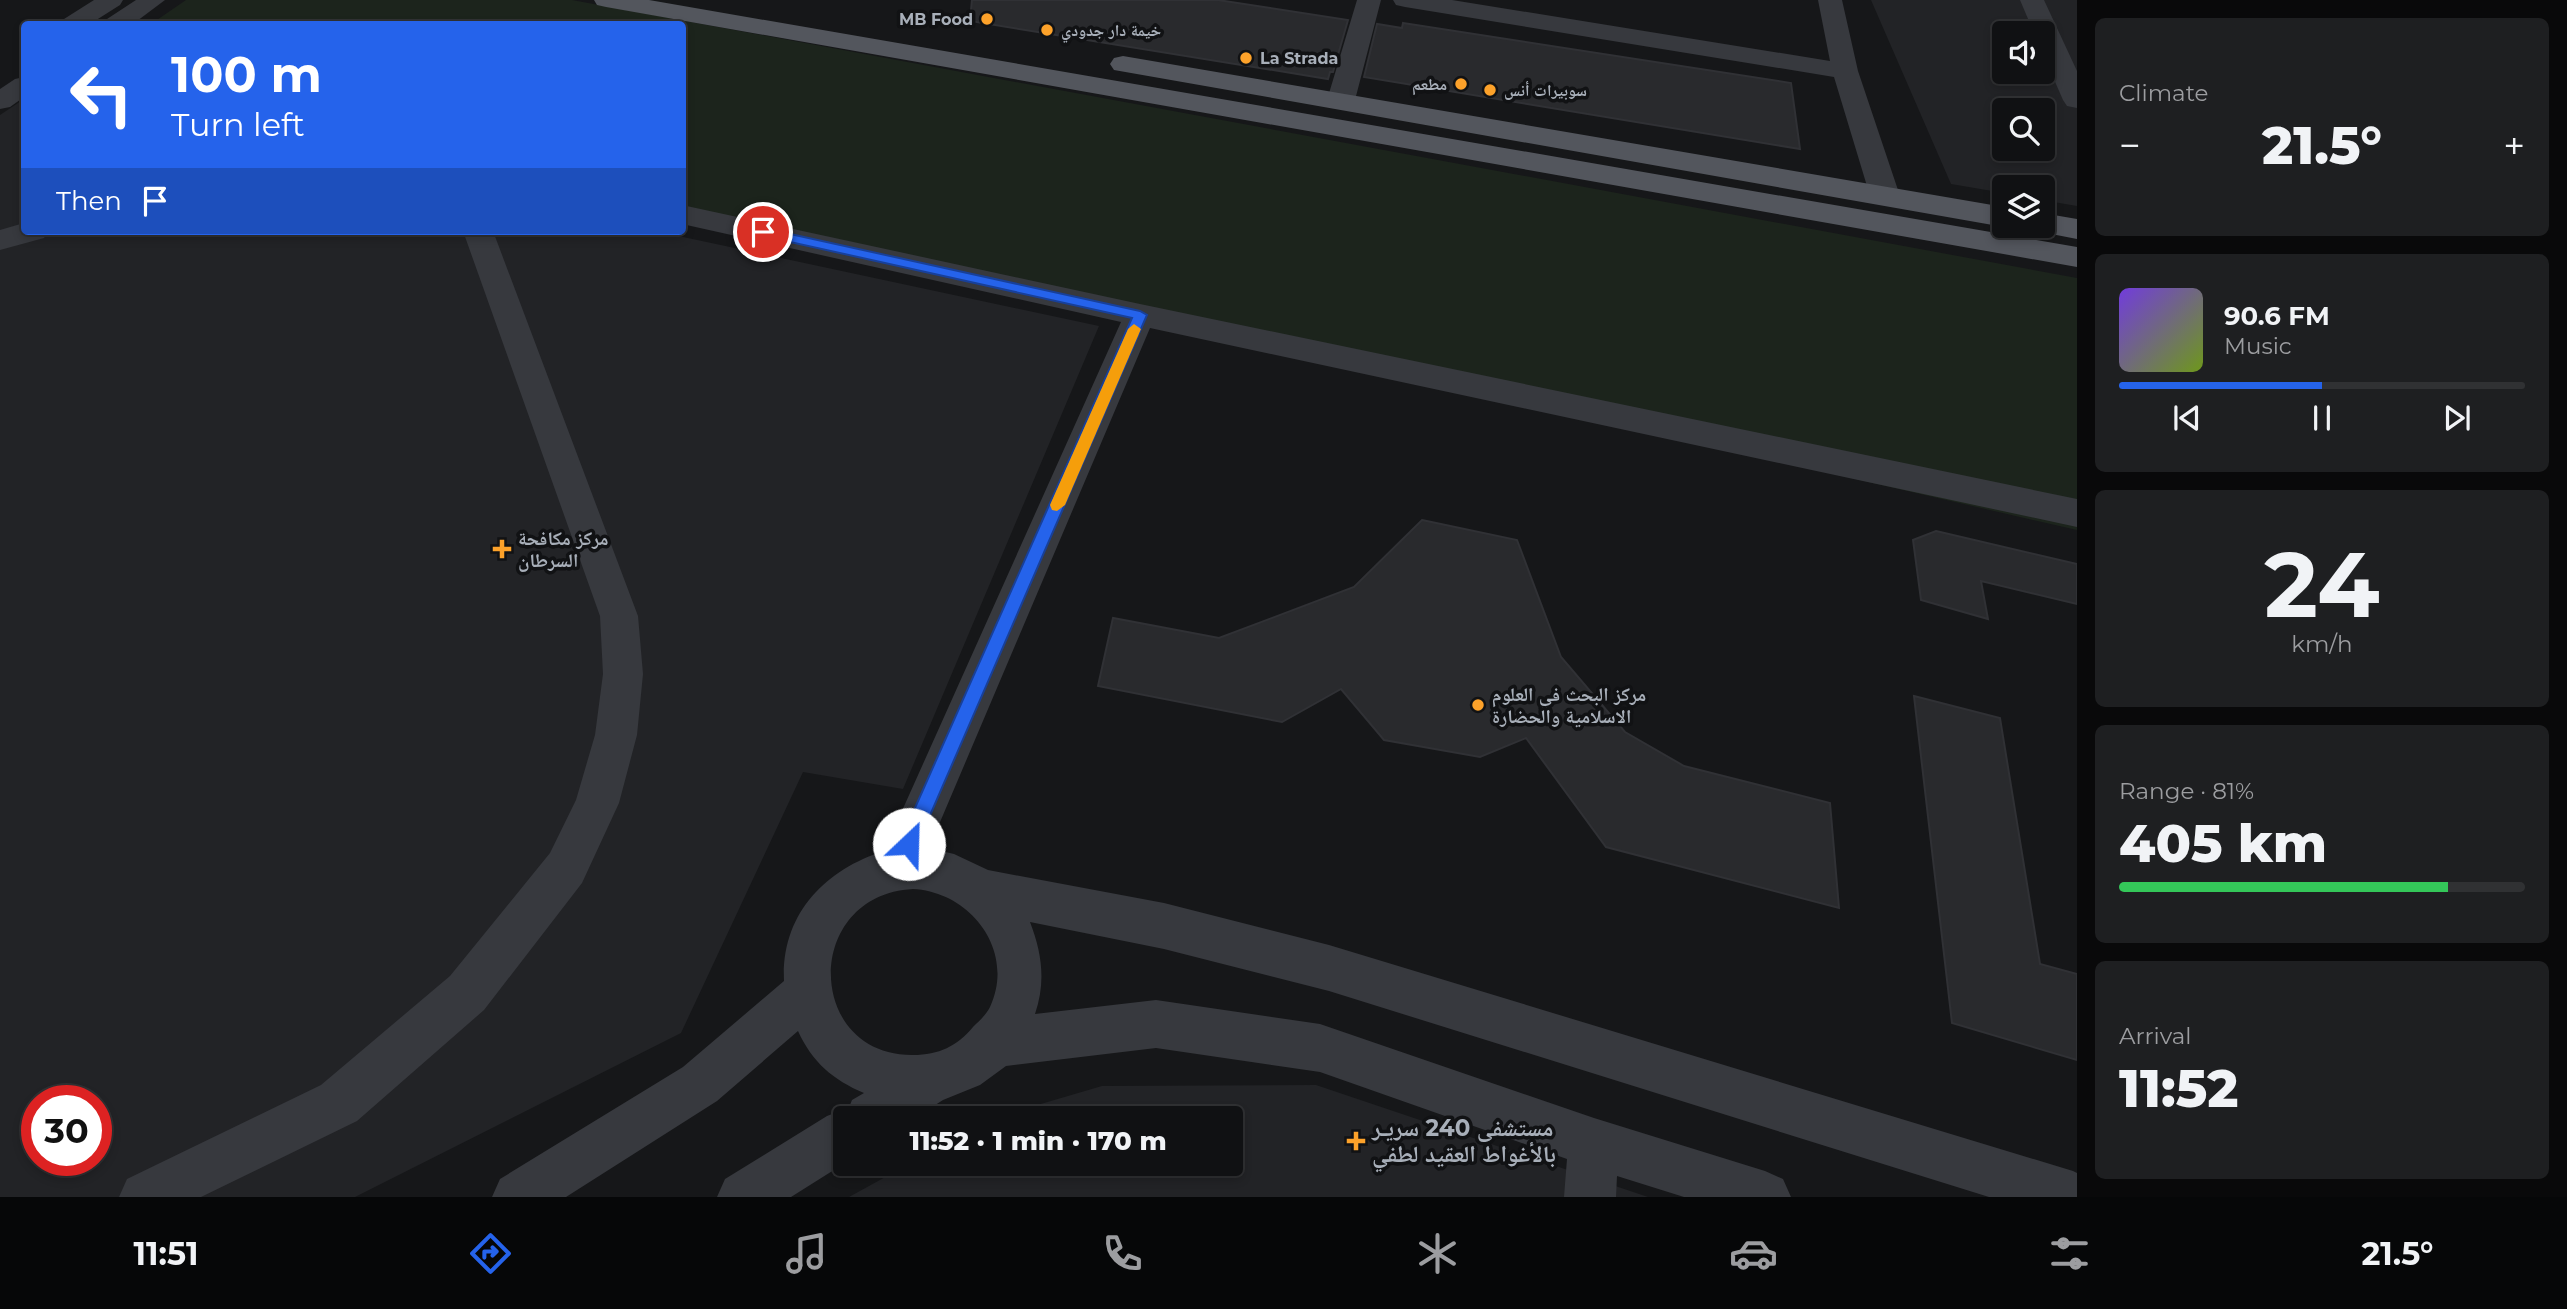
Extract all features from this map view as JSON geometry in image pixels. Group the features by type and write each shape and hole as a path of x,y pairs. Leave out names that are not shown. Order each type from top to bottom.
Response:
{"main road":[{"path":"606,0 2077,257"},
{"path":"746,0 1016,46"},
{"path":"1097,59 1992,215"},
{"path":"2055,225 2077,229"}],"street":[{"path":"78,21 111,0"},
{"path":"122,21 153,0"},
{"path":"1341,100 1368,0"},
{"path":"1405,0 1845,71"},
{"path":"1830,0 1845,71 1885,196"},
{"path":"2004,0 2033,3 2077,100"},
{"path":"0,101 14,72"},
{"path":"686,215 1140,315 2077,513"},
{"path":"0,240 21,234"},
{"path":"145,1197 339,1103 393,1058 467,993 522,926 566,868 597,803 616,735 623,674 619,615 479,235"},
{"path":"898,869 1140,315"},
{"path":"889,1106 930,1080 964,1066 991,1043 1010,1013 1019,980 1017,947 1006,916 986,892 960,875 940,869 898,869 868,880 841,899 820,926 810,958 807,992 816,1025 835,1052 863,1072 896,1081 930,1080"},
{"path":"986,892 1164,926 1329,968 2073,1197"},
{"path":"517,1197 700,1084 807,992"},
{"path":"991,1043 1156,1024 1320,1048 1594,1143 1765,1197"},
{"path":"743,1197 833,1141"},
{"path":"1590,1197 1594,1143"}],"shaded area":[{"path":"186,0 572,0 686,21 155,21"},
{"path":"1871,0 2077,0 2077,206 2055,202 2055,175 1992,175 1992,191 1951,184"},
{"path":"686,21 2077,278 2077,530 686,211"},
{"name":"مركز مكافحة السرطان","path":"21,101 21,235 674,235 1099,326 903,789 803,772 681,1033 355,1197 0,1197 0,115"},
{"name":"مستشفى 240 سريـر بالأغواط العقيد لطفي","path":"1316,1085 1648,1197 849,1197 887,1176 1243,1176 1243,1106 1034,1106 1102,1086"}],"building":[{"path":"972,0 1218,0 1348,20 1333,72 1330,72 1328,79 970,21"},
{"path":"1403,23 1791,83 1800,149 1364,77 1377,24 1402,28"},
{"name":"مركز البحث في العلوم الاسلامية والحضارة","path":"1422,520 1517,540 1561,657 1625,732 1684,766 1830,803 1839,908 1606,847 1526,738 1480,757 1384,740 1341,689 1282,722 1098,686 1113,618 1219,638 1354,587"},
{"path":"1936,531 2077,564 2077,604 1981,581 1988,619 1921,600 1913,540"},
{"path":"1914,696 2000,718 2040,964 2077,974 2077,1060 1952,1023"}],"slow traffic":[{"path":"1057,505 1134,329"}],"place":[{"name":"MB Food","path":"987,19"},
{"name":"خيمة دار جدودي","path":"1047,30"},
{"name":"La Strada","path":"1246,58"},
{"name":"مطعم","path":"1461,84"},
{"name":"سوبيرات أنس","path":"1490,90"},
{"name":"مركز مكافحة السرطان","path":"502,549"},
{"name":"مركز البحث في العلوم الاسلامية والحضارة","path":"1478,705"},
{"name":"مستشفى 240 سريـر بالأغواط العقيد لطفي","path":"1356,1141"}],"route":[{"path":"763,232 1140,315 909,844"}]}
